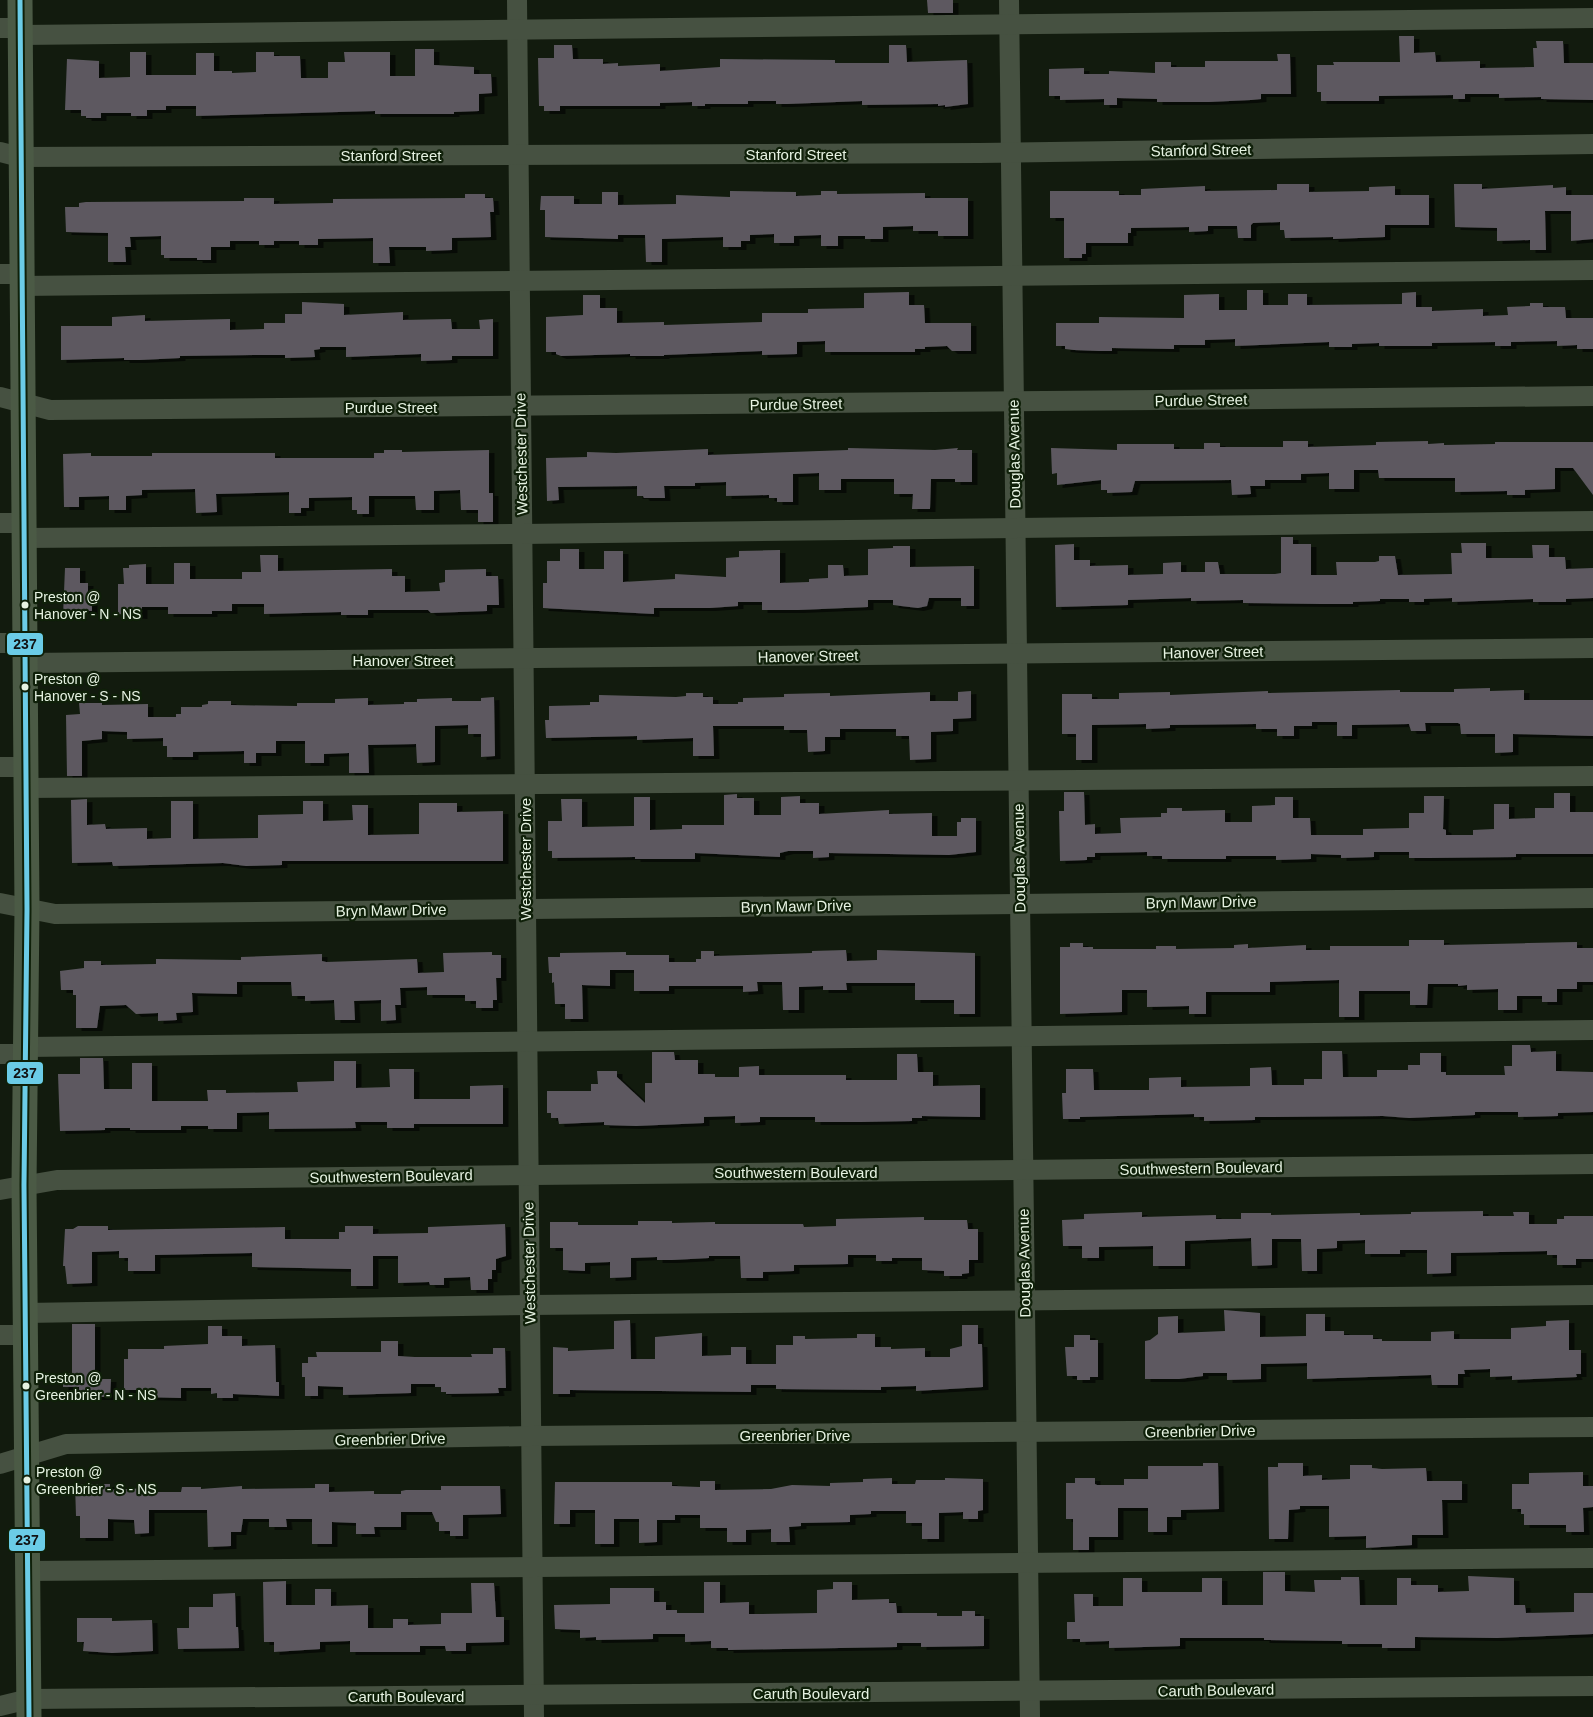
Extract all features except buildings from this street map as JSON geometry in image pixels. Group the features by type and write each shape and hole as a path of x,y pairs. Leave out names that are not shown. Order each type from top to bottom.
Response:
{"main road":[{"path":"20,0 14,30 10,155 14,278 11,400 16,650 25,778 27,909 24,1185 29,1708"}],"street":[{"name":"Westchester Drive","path":"517,0 534,1717"},
{"name":"Douglas Avenue","path":"1009,0 1030,1717"},
{"path":"14,30 517,29 1593,18"},
{"name":"Stanford Street","path":"10,155 518,155 1010,152 1593,144"},
{"path":"14,278 520,280 1593,270"},
{"name":"Purdue Street","path":"11,400 50,410 1593,396"},
{"path":"15,528 522,534 1593,521"},
{"name":"Hanover Street","path":"16,650 523,659 1593,648"},
{"path":"0,767 25,778 525,785 1593,776"},
{"name":"Bryn Mawr Drive","path":"0,904 55,914 1593,898"},
{"path":"0,1054 25,1051 527,1042 1593,1030"},
{"name":"Southwestern Boulevard","path":"0,1190 57,1180 1593,1164"},
{"path":"0,1335 25,1324 530,1305 1593,1296"},
{"name":"Greenbrier Drive","path":"0,1464 66,1444 531,1436 1593,1427"},
{"path":"27,1571 532,1569 1027,1562 1593,1558"},
{"name":"Caruth Boulevard","path":"0,1706 29,1708 534,1695 1593,1686"},
{"path":"0,1716 7,1717"}],"transit line":[{"name":"237","path":"20,0 27,909 24,1185 29,1717"}],"place":[{"name":"Preston @ Hanover - N - NS","path":"25,605"},
{"name":"Preston @ Hanover - S - NS","path":"25,687"},
{"name":"Preston @ Greenbrier - N - NS","path":"26,1386"},
{"name":"Preston @ Greenbrier - S - NS","path":"27,1480"}]}
